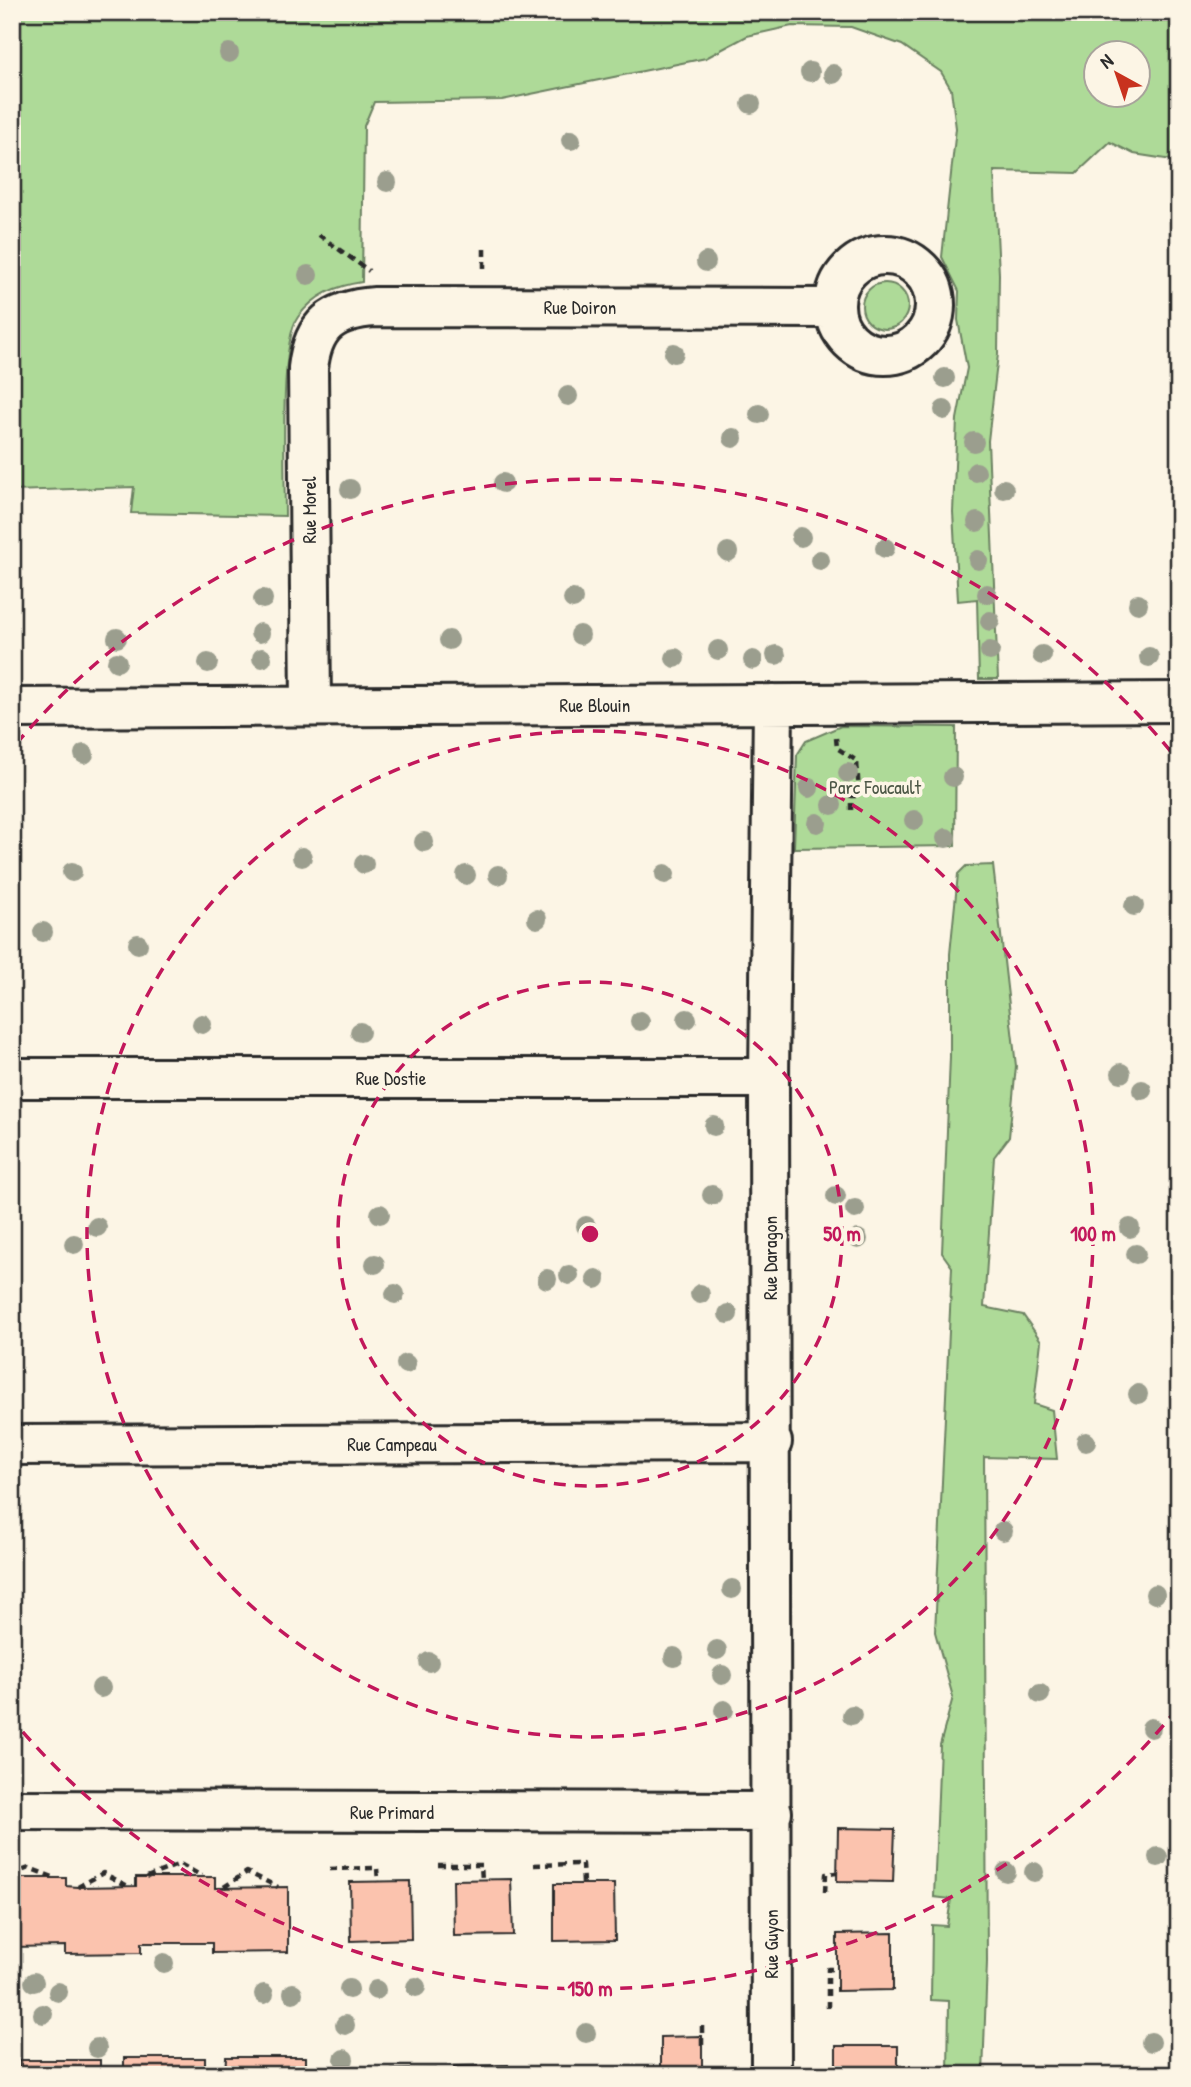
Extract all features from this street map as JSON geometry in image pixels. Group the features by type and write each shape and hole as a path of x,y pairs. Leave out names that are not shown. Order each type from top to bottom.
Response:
{"street":[{"name":"Rue Doiron","path":"328,321 344,312 374,307 834,308"},
{"name":"Rue Morel","path":"311,706 308,368 310,348 317,332 328,321"},
{"name":"Rue Blouin","path":"12,708 1179,702"},
{"name":"Rue Daragon","path":"772,1812 769,1078 773,704"},
{"name":"Rue Dostie","path":"12,1078 769,1078"},
{"name":"Rue Campeau","path":"12,1446 772,1442"},
{"name":"Rue Primard","path":"12,1810 772,1812"},
{"name":"Rue Guyon","path":"771,2075 772,1812"}],"path":[{"path":"319,234 374,275"},
{"path":"836,704 837,748 857,761 859,796 850,796 851,813"},
{"path":"148,1877 180,1864 202,1876"},
{"path":"534,1865 582,1864 583,1884"},
{"path":"438,1865 481,1865 482,1880"},
{"path":"12,1874 29,1868 55,1878"},
{"path":"330,1869 377,1868 378,1882"},
{"path":"224,1887 247,1872 278,1887"},
{"path":"78,1886 103,1873 128,1886"},
{"path":"825,1892 826,1874 837,1873"},
{"path":"828,2007 828,1969 837,1969"},
{"path":"702,2021 702,2045"}],"green space":[{"path":"12,12 1179,12 1179,161 1134,154 1110,142 1077,173 994,171 999,274 998,354 988,441 998,679 979,679 977,599 958,601 953,512 957,419 967,368 958,320 959,291 942,257 956,128 951,89 941,72 902,45 851,27 792,26 747,36 706,58 502,100 374,102 364,126 362,282 343,286 319,297 298,317 292,331 284,412 285,516 131,513 134,487 12,491"},
{"path":"885,283 901,290 908,306 901,322 885,329 869,322 862,306 869,290"},
{"name":"Parc Foucault","path":"841,726 956,727 955,846 794,848 797,755 806,741"},
{"path":"993,865 1016,1066 1009,1137 994,1157 984,1307 1023,1315 1041,1341 1034,1404 1052,1410 1057,1459 984,1457 987,1962 983,2075 948,2075 949,2001 931,2000 932,1925 947,1926 951,1899 934,1897 940,1745 953,1697 935,1632 952,1267 942,1253 950,1057 950,954 958,874 966,866"}],"building":[{"path":"838,1828 895,1829 893,1882 837,1881"},
{"path":"136,1877 215,1877 215,1888 288,1887 288,1952 212,1953 212,1943 141,1943 141,1953 65,1954 65,1946 12,1947 12,1878 66,1878 66,1886 78,1887 136,1886"},
{"path":"511,1879 513,1935 454,1936 453,1880"},
{"path":"410,1881 411,1939 351,1941 350,1882"},
{"path":"554,1884 614,1884 615,1940 554,1941"},
{"path":"893,1933 893,1990 837,1991 837,1934"},
{"path":"702,2036 702,2075 661,2075 661,2037"},
{"path":"836,2046 898,2046 898,2075 836,2075"},
{"path":"226,2057 306,2057 306,2075 225,2075"},
{"path":"124,2058 205,2058 205,2075 124,2075"},
{"path":"19,2060 100,2060 100,2075 19,2075"},
{"path":"508,2065 508,2075 454,2075 454,2066"},
{"path":"435,2069 436,2075 379,2075 379,2070"},
{"path":"554,2072 608,2072 608,2075 554,2075"}]}
